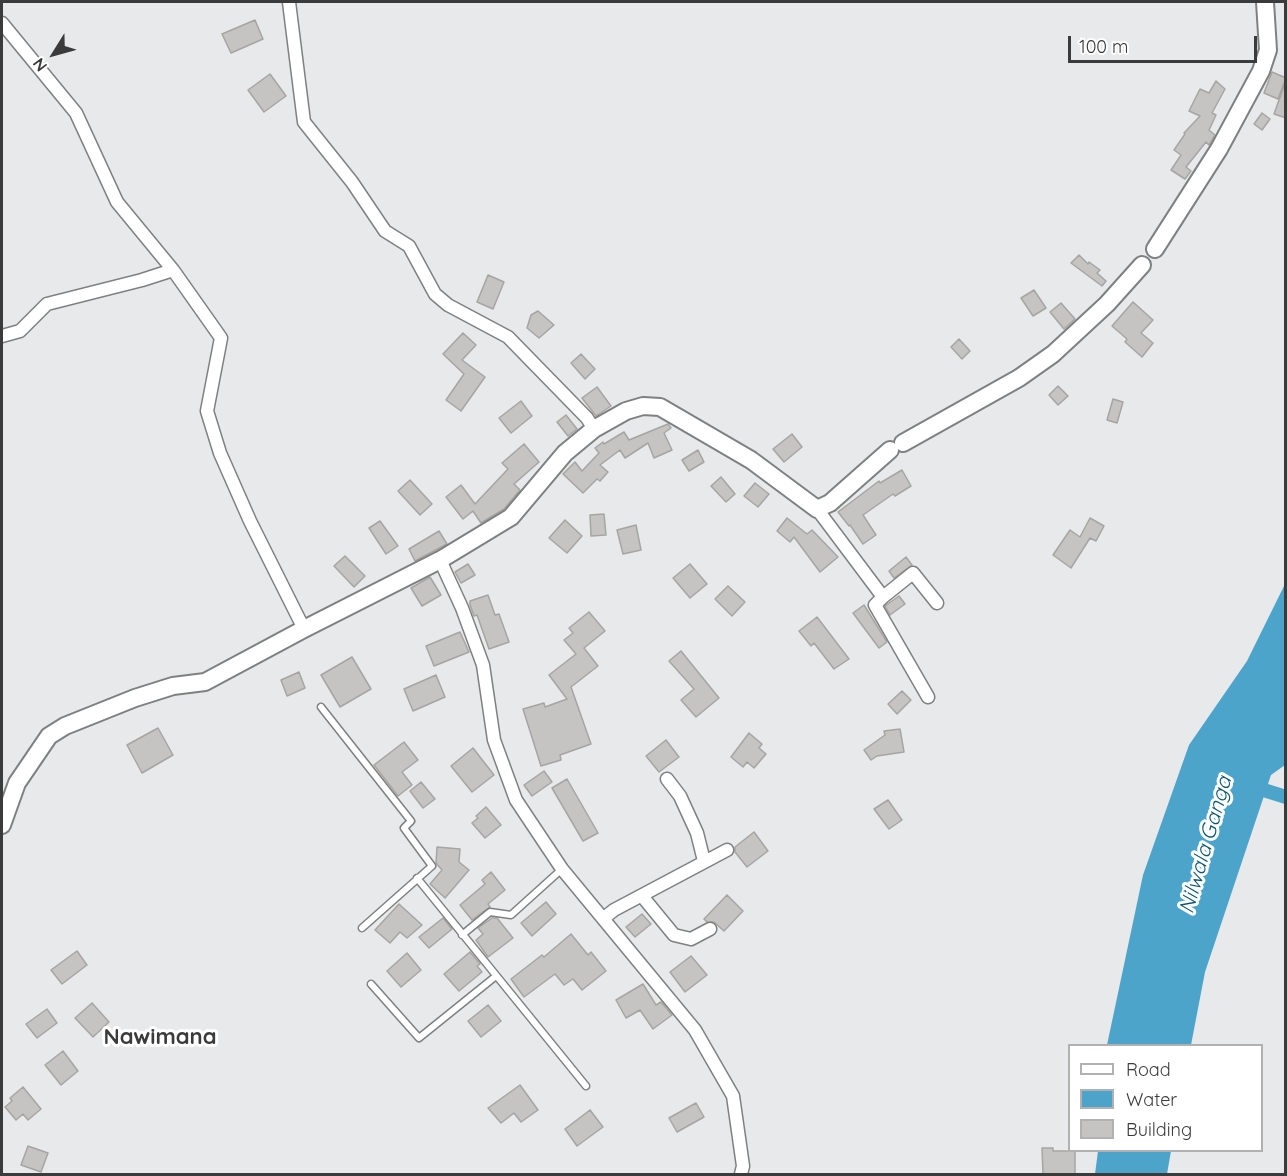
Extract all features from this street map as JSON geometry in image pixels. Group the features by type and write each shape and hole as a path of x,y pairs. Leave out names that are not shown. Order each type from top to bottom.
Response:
{"main road":[{"path":"1155,249 1219,149 1261,70 1268,50 1265,2"},
{"path":"2,825 17,783 49,736 65,726 135,698 172,686 205,682 440,560 511,517 565,453 594,429 626,411 643,406 660,407 750,460 817,509 830,503 897,446 1019,378 1053,354 1107,304 1142,265"}],"street":[{"path":"289,2 304,122 352,182 385,231 408,246 435,294 448,305 508,337 587,418 594,429"},
{"path":"2,23 76,113 117,201 173,270 221,339 207,411 220,453 250,521 304,629"},
{"path":"2,336 20,332 47,304 173,270"},
{"path":"817,509 883,597"},
{"path":"440,560 462,608 483,665 494,740 516,800 562,869 695,1029 733,1096 743,1166 741,1174"},
{"path":"928,697 875,605 914,573 937,603"},
{"path":"667,779 680,796 697,833 704,861"},
{"path":"604,918 727,850"},
{"path":"642,896 674,935 691,939 710,929"}],"lane":[{"path":"321,707 411,821 404,828 432,866 362,928"},
{"path":"462,935 490,912 511,915 562,869"},
{"path":"417,878 586,1086"},
{"path":"370,984 419,1038 496,976"}],"water":[{"name":"Nilwala Ganga","path":"1285,584 1285,765 1271,775 1205,972 1191,1044 1107,1044 1143,875 1189,745 1247,661"},
{"path":"1098,1152 1171,1152 1167,1174 1095,1174"}],"building":[{"path":"255,20 263,39 231,53 222,34"},
{"path":"1272,72 1286,78 1278,99 1264,93"},
{"path":"270,74 286,96 264,112 248,90"},
{"path":"1216,81 1225,89 1212,113 1216,115 1209,130 1215,135 1209,145 1206,142 1186,167 1191,171 1185,179 1171,170 1181,155 1174,150 1184,133 1200,116 1189,111 1200,89 1209,93"},
{"path":"1284,86 1286,86 1286,118 1274,114"},
{"path":"1262,113 1270,119 1262,130 1254,124"},
{"path":"1079,255 1088,264 1089,262 1100,270 1097,273 1106,281 1102,286 1071,263"},
{"path":"488,275 504,282 493,309 477,302"},
{"path":"1034,290 1046,308 1033,316 1021,298"},
{"path":"1133,302 1153,320 1141,333 1153,343 1142,357 1112,326"},
{"path":"1061,303 1075,319 1064,329 1050,312"},
{"path":"538,311 554,325 539,338 527,328 531,315"},
{"path":"463,333 476,345 462,360 485,377 461,411 446,400 464,374 443,354"},
{"path":"959,339 970,351 962,359 951,347"},
{"path":"581,354 595,369 585,379 571,363"},
{"path":"1058,386 1068,396 1058,405 1049,395"},
{"path":"597,387 611,406 596,416 582,398"},
{"path":"1113,399 1123,402 1117,423 1107,420"},
{"path":"521,401 532,416 511,433 499,418"},
{"path":"566,415 577,429 568,436 557,422"},
{"path":"668,424 671,428 664,433 672,450 654,458 648,443 625,458 620,450 600,465 608,472 583,493 563,474 575,462 582,471 599,453 595,448 624,432 629,440"},
{"path":"792,434 802,447 784,462 773,449"},
{"path":"524,444 539,462 514,484 520,490 504,509 481,523 473,511 463,519 446,497 461,485 475,504 508,469 502,463"},
{"path":"698,450 704,462 689,471 682,460"},
{"path":"902,470 911,486 895,496 893,494 863,515 876,535 863,544 838,512 879,481 880,483"},
{"path":"721,477 735,494 726,502 711,486"},
{"path":"410,480 432,504 420,515 398,491"},
{"path":"755,483 769,494 758,507 744,496"},
{"path":"604,514 606,535 591,536 590,515"},
{"path":"787,518 807,534 812,530 838,557 820,572 794,537 790,542 777,531"},
{"path":"1090,518 1104,526 1096,541 1090,538 1071,568 1053,555 1070,530 1080,537"},
{"path":"565,520 582,536 567,553 549,538"},
{"path":"380,521 398,546 386,554 369,528"},
{"path":"636,525 641,550 623,554 617,530"},
{"path":"439,531 447,544 415,561 409,549"},
{"path":"345,556 365,576 354,587 334,566"},
{"path":"906,557 912,565 894,578 889,571"},
{"path":"468,564 475,575 461,583 455,572"},
{"path":"690,564 707,584 690,598 673,578"},
{"path":"430,577 441,595 422,606 411,588"},
{"path":"728,586 745,602 732,616 715,599"},
{"path":"488,595 495,615 499,614 509,642 489,649 477,615 474,616 470,605 470,601"},
{"path":"899,596 905,604 890,615 885,606"},
{"path":"864,605 887,642 879,648 853,613"},
{"path":"589,612 605,631 584,648 598,666 571,687 591,744 560,755 561,760 541,766 523,709 544,703 545,707 567,699 549,675 576,654 564,640 573,633 569,628"},
{"path":"817,617 849,659 834,669 814,643 811,646 799,631"},
{"path":"460,632 469,652 434,666 426,646"},
{"path":"681,651 719,698 696,717 681,700 694,689 669,661"},
{"path":"352,657 371,689 340,707 321,675"},
{"path":"299,672 305,688 287,696 281,680"},
{"path":"436,675 445,697 413,711 404,689"},
{"path":"902,691 911,700 897,714 888,704"},
{"path":"158,728 173,755 142,773 127,745"},
{"path":"900,729 904,752 877,756 871,760 864,750 885,735 884,731"},
{"path":"749,733 762,744 759,748 766,754 754,768 747,762 743,767 731,757"},
{"path":"666,740 679,757 659,772 646,756"},
{"path":"404,742 418,760 402,772 412,785 398,796 374,765"},
{"path":"473,748 494,775 472,792 451,766"},
{"path":"544,771 552,782 532,796 524,785"},
{"path":"567,779 598,833 583,841 552,788"},
{"path":"421,782 435,799 423,808 410,791"},
{"path":"888,800 902,820 889,829 874,809"},
{"path":"486,807 501,825 485,838 472,823"},
{"path":"754,832 768,851 747,867 735,852 735,847"},
{"path":"437,847 460,849 459,862 469,870 445,898 430,884 442,870 436,863"},
{"path":"491,872 505,890 488,904 490,907 472,920 460,905 485,884 482,880"},
{"path":"727,895 743,911 724,931 714,922 707,922 704,919"},
{"path":"546,902 556,914 532,936 521,923"},
{"path":"399,904 422,925 407,938 400,932 390,943 375,930"},
{"path":"642,914 651,924 635,937 626,927"},
{"path":"443,918 452,929 429,948 419,937"},
{"path":"492,918 497,918 513,938 488,957 476,940 483,934 478,928"},
{"path":"571,934 588,955 591,952 606,971 582,990 573,979 564,985 555,974 524,997 511,979 542,955 544,957"},
{"path":"77,951 87,965 62,984 51,970"},
{"path":"470,952 480,964 477,966 482,972 459,991 444,974"},
{"path":"407,953 421,970 401,987 387,971"},
{"path":"691,956 707,975 685,992 670,972"},
{"path":"643,984 656,1005 661,1002 672,1015 653,1029 640,1010 626,1018 616,1000"},
{"path":"92,1003 109,1022 93,1037 75,1018"},
{"path":"488,1005 501,1021 481,1037 468,1021"},
{"path":"47,1009 57,1023 37,1038 26,1024"},
{"path":"63,1051 78,1071 61,1085 45,1065"},
{"path":"520,1085 538,1110 521,1122 514,1113 501,1123 488,1108"},
{"path":"23,1087 41,1109 28,1120 23,1114 16,1120 5,1107 12,1101 10,1098"},
{"path":"696,1103 704,1117 677,1132 669,1118"},
{"path":"590,1110 603,1127 577,1146 565,1129"},
{"path":"28,1146 48,1153 41,1172 21,1165"},
{"path":"1042,1148 1075,1152 1075,1174 1043,1174"}],"waterway":[{"path":"1251,786 1286,797"}],"district":[{"name":"Nawimana","path":"160,1037"}]}
